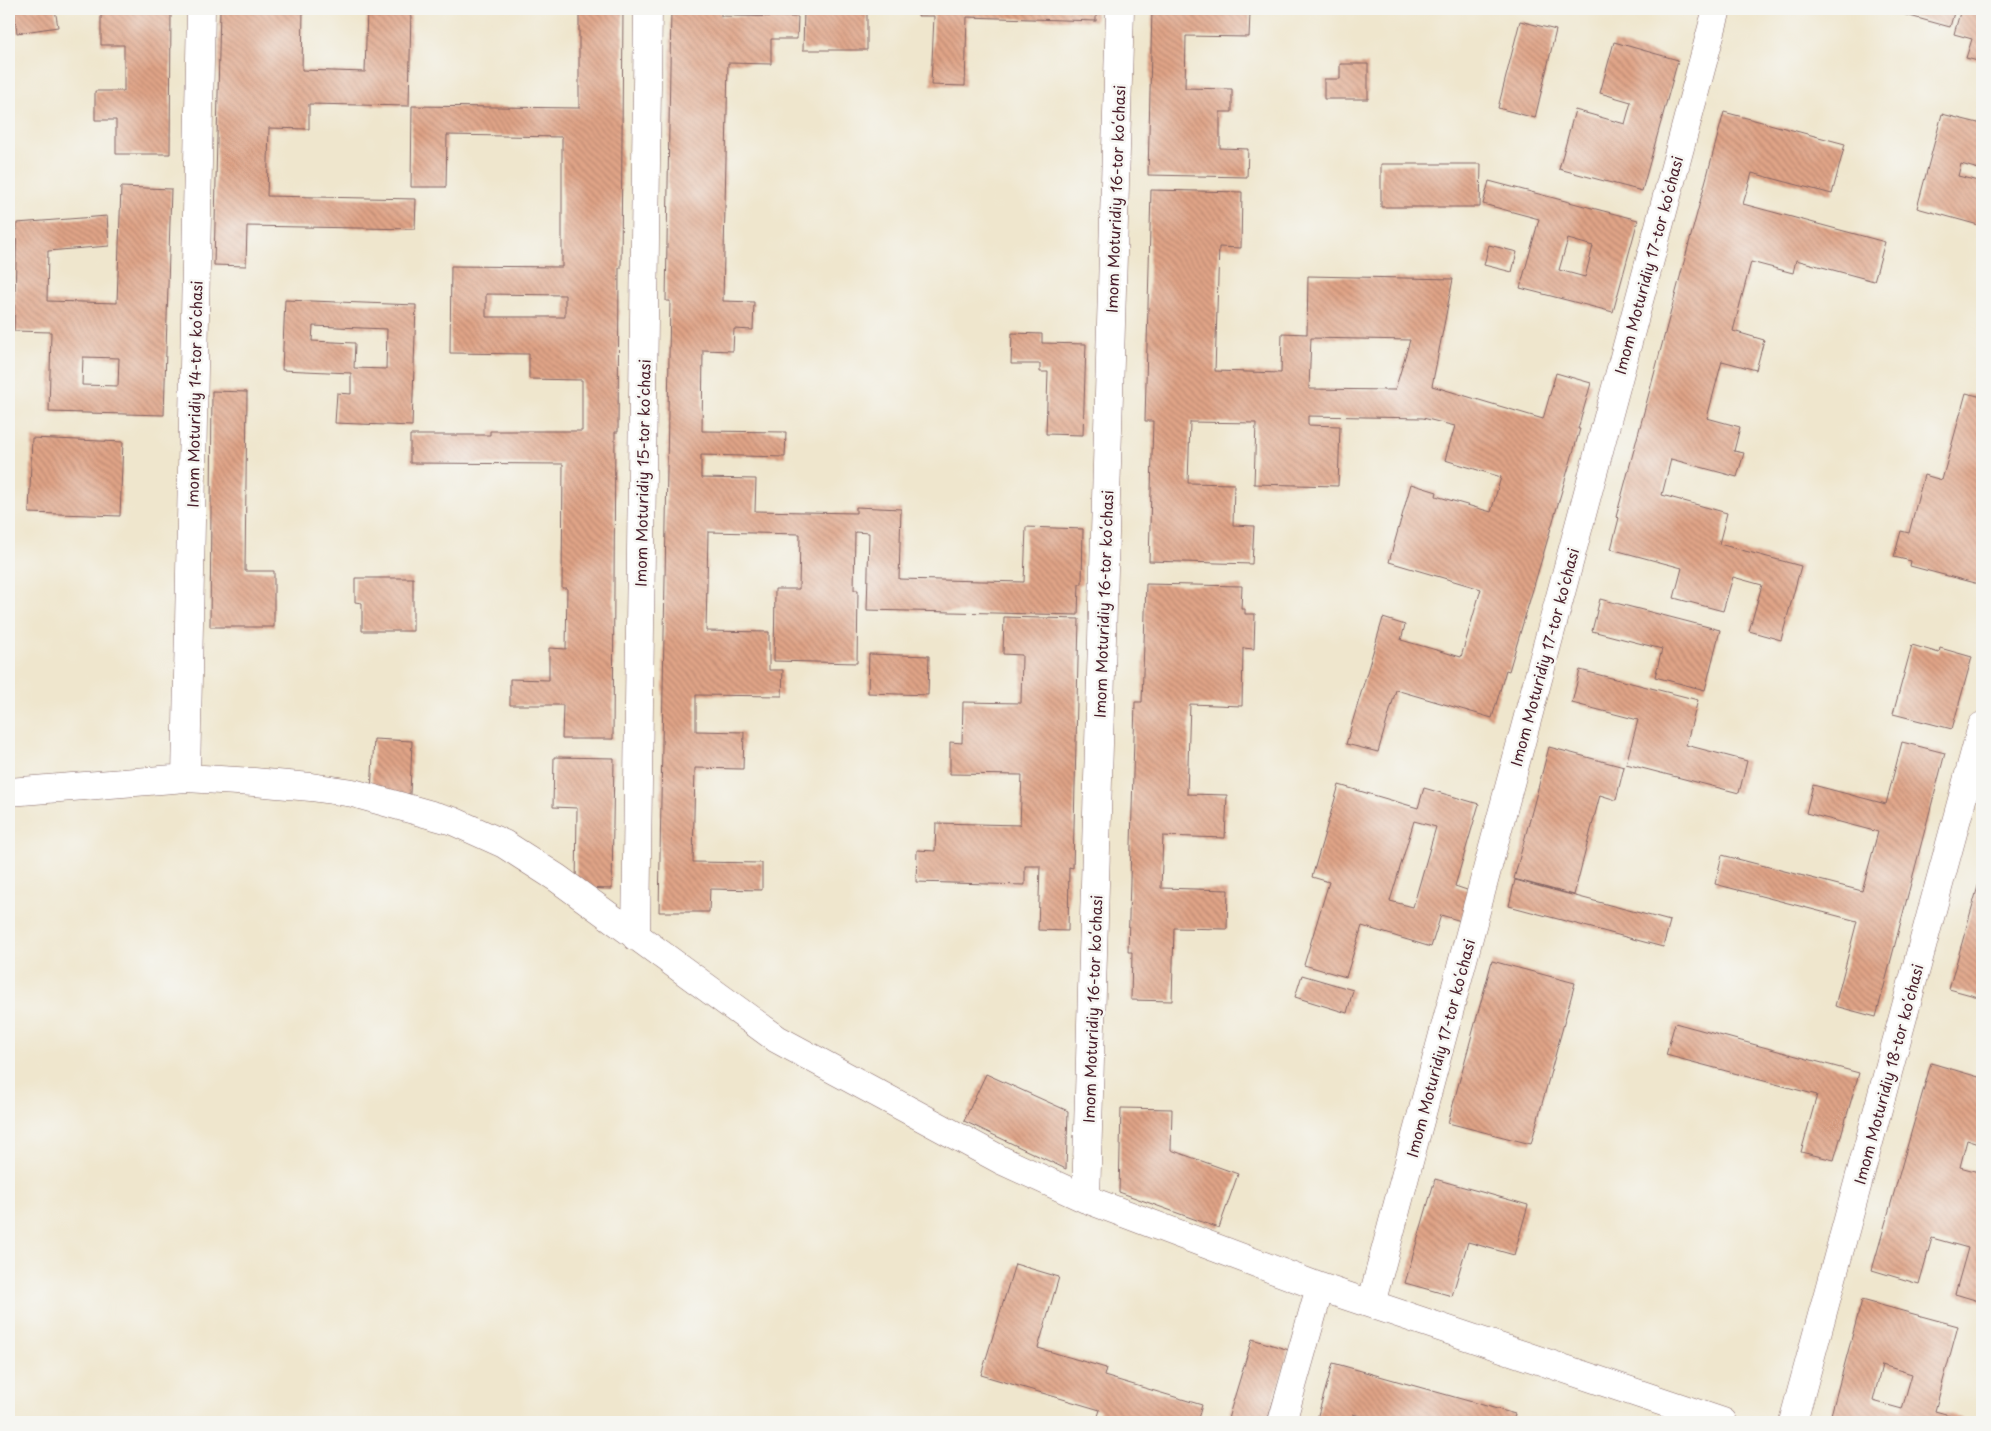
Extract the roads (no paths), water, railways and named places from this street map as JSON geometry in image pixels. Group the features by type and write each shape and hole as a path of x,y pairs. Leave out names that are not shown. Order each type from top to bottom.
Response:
{"street":[{"name":"Imom Moturidiy 14-tor koʻchasi","path":"186,778 201,9"},
{"name":"Imom Moturidiy 15-tor koʻchasi","path":"636,937 648,9"},
{"name":"Imom Moturidiy 16-tor koʻchasi","path":"1086,1199 1120,9"},
{"name":"Imom Moturidiy 17-tor koʻchasi","path":"1371,1304 1717,9"},
{"name":"Imom Moturidiy 18-tor koʻchasi","path":"1793,1422 1982,726"},
{"path":"9,792 186,778 353,792 395,803 453,822 504,844 557,878 777,1039 1001,1160 1086,1199 1320,1287 1723,1422"},
{"path":"1282,1422 1320,1287"}]}
